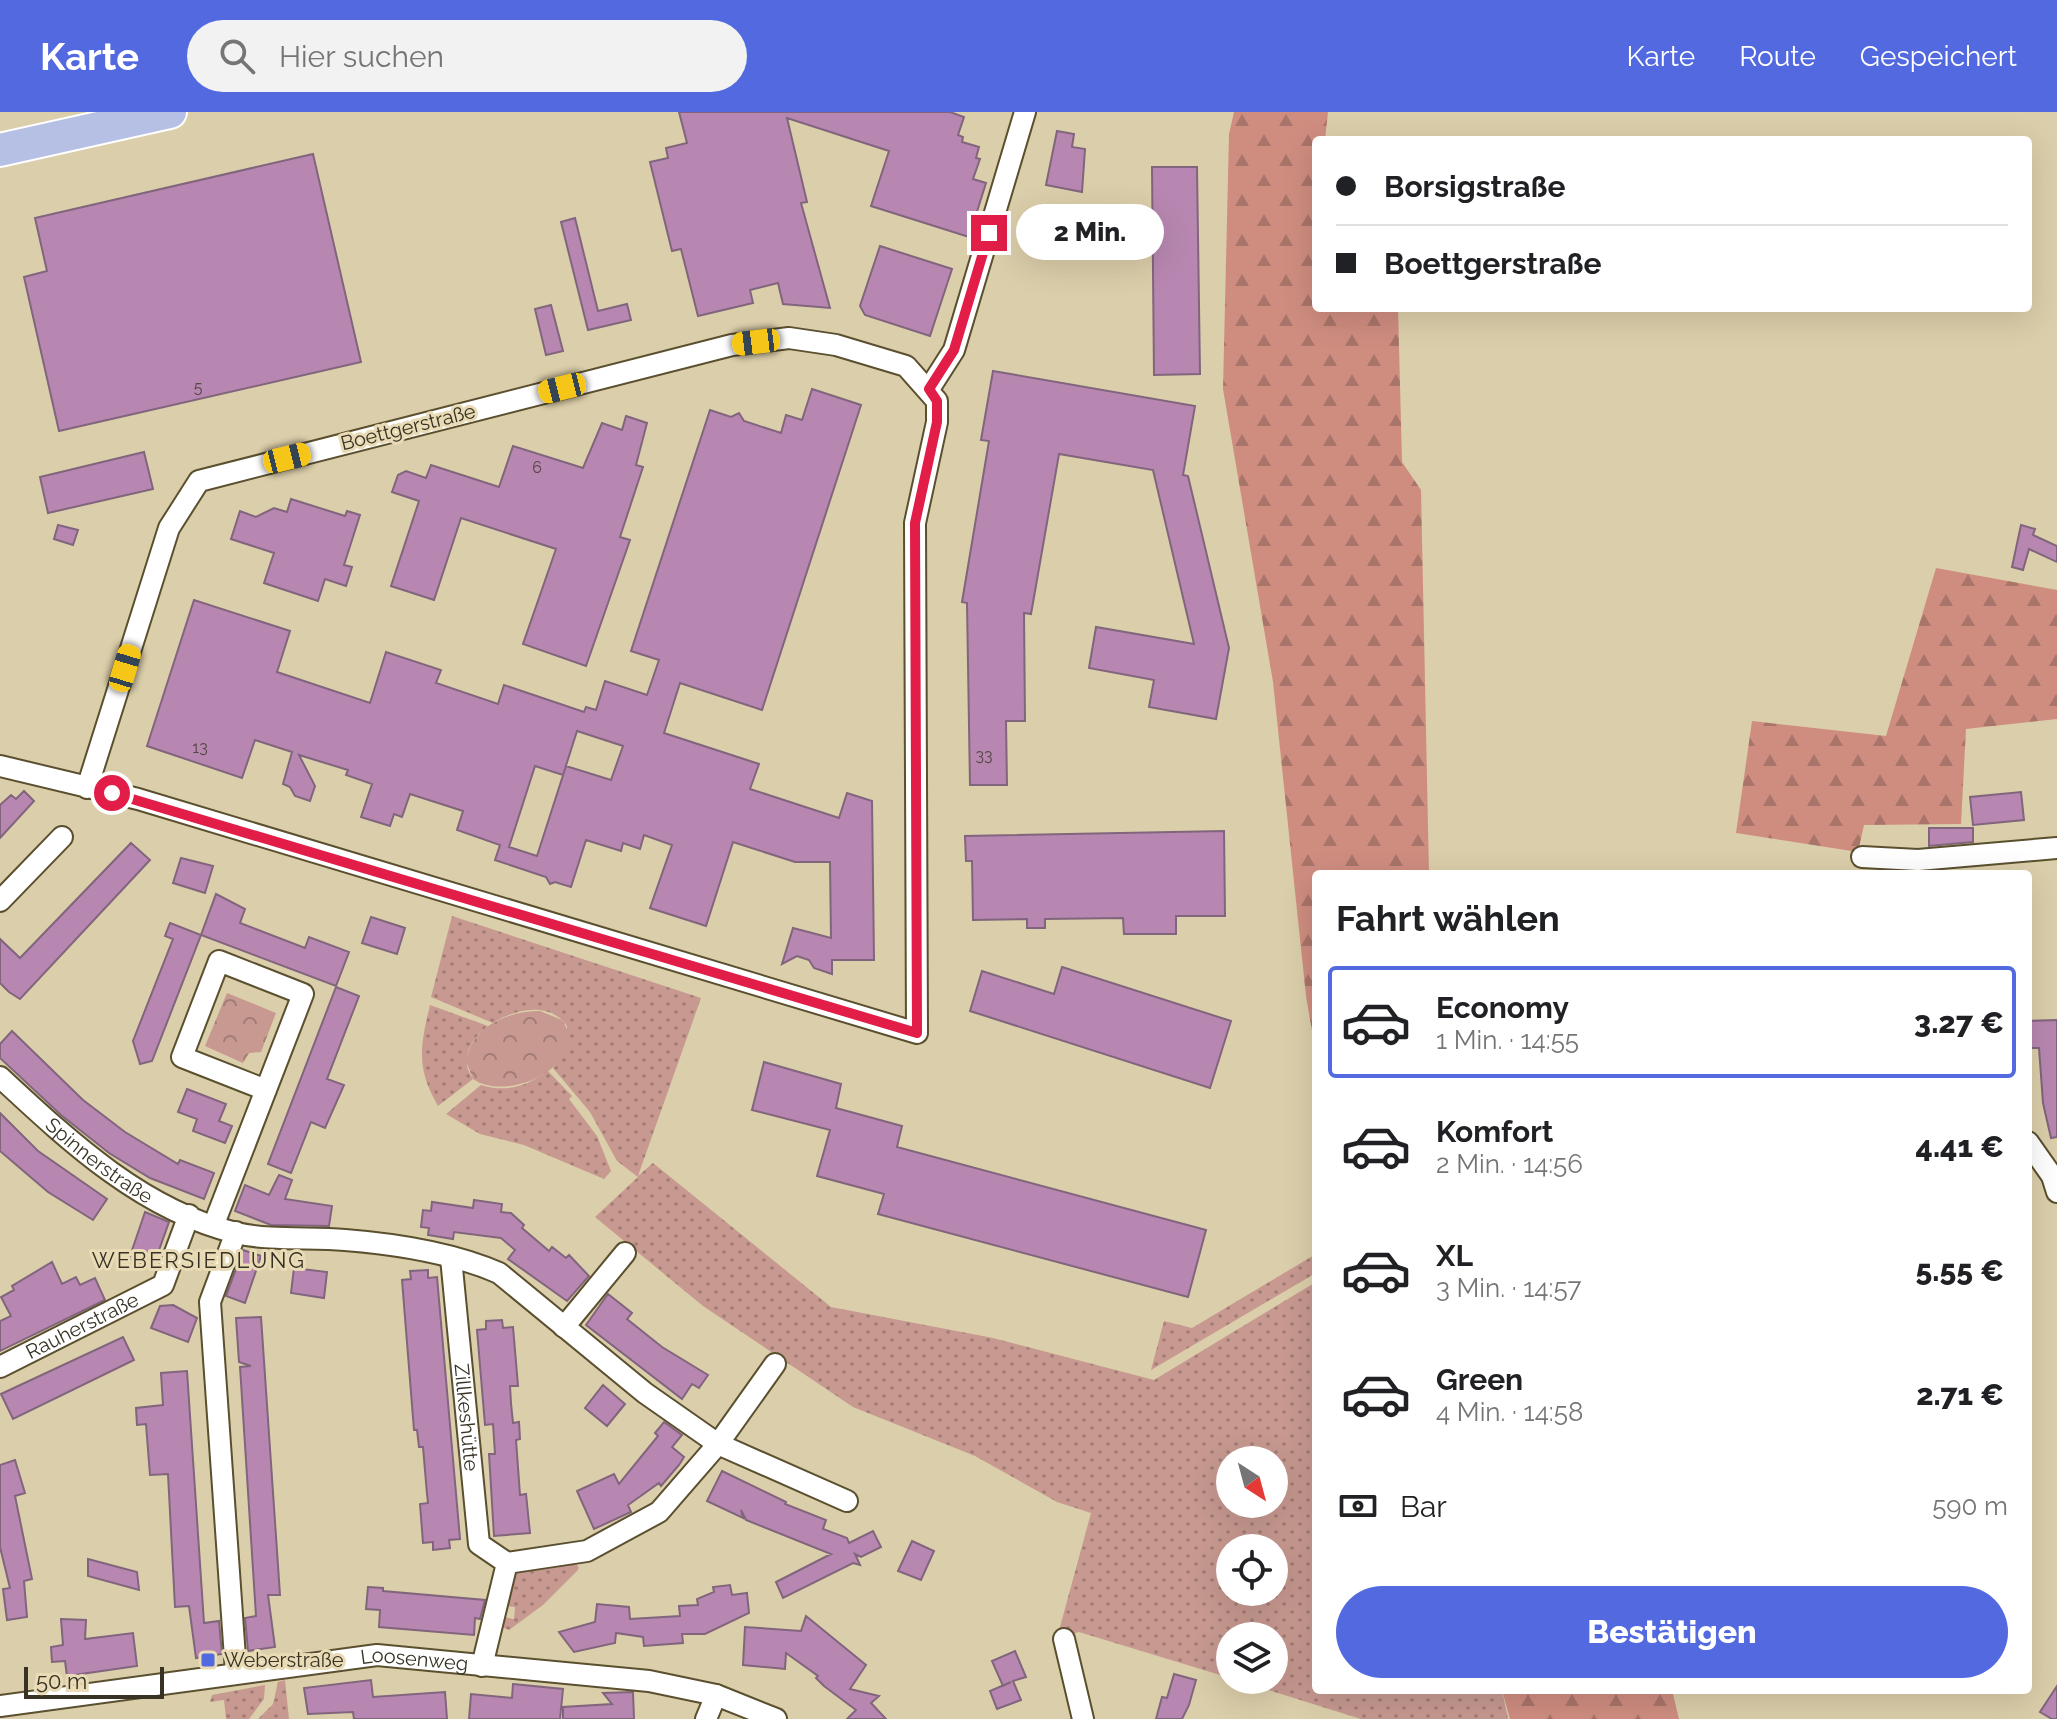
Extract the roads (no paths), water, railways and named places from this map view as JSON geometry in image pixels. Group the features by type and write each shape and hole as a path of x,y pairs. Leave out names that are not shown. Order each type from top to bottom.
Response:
{"main road":[{"path":"0,150 170,112"}],"street":[{"path":"0,766 138,799 917,1033 915,523 937,422 937,401 929,389 954,350 1025,112"},
{"name":"Boettgerstraße","path":"87,788 169,528 199,481 722,348 789,338 836,345 906,366 929,389"},
{"path":"0,901 62,837"},
{"path":"1862,857 1918,860 2057,848"},
{"path":"214,1224 266,1090 303,994 219,961 182,1057 266,1090"},
{"name":"Spinnerstraße","path":"0,1077 82,1152 146,1194 189,1215 236,1232 407,1248 451,1258"},
{"path":"2032,1148 2052,1176 2057,1192"},
{"name":"Rauherstraße","path":"0,1367 163,1285 189,1215"},
{"path":"236,1232 210,1302 236,1672"},
{"path":"564,1327 625,1253"},
{"path":"451,1258 477,1263 499,1273 645,1393 718,1444 847,1501"},
{"name":"Zillkeshütte","path":"451,1258 479,1544 507,1563"},
{"path":"482,1666 507,1563 587,1551 659,1512 718,1444 775,1364"},
{"path":"1064,1639 1083,1719"},
{"name":"Loosenweg","path":"0,1706 377,1655 649,1681 716,1695 776,1719"},
{"path":"706,1719 716,1695"}],"place":[{"name":"Weberstraße","path":"208,1660"}],"district":[{"name":"WEBERSIEDLUNG","path":"199,1260"}]}
